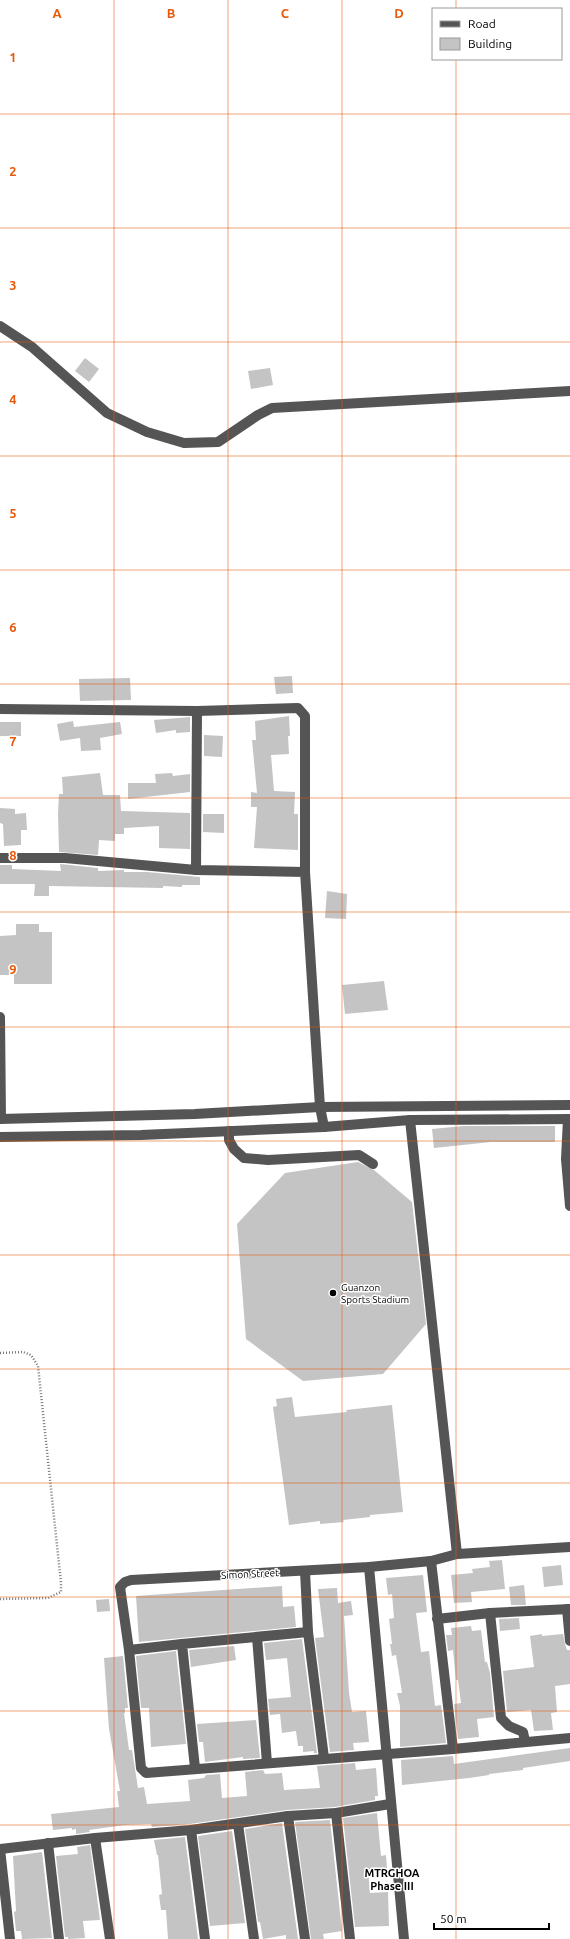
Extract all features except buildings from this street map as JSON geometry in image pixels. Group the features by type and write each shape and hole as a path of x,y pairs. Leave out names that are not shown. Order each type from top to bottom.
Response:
{"street":[{"path":"0,326 32,347 107,413 147,432 184,443 218,442 258,415 272,408 570,390"},
{"path":"0,709 197,711 290,707 298,708 305,716 305,872 320,1106 324,1126"},
{"path":"196,870 197,711"},
{"path":"0,858 65,858 196,870 305,872"},
{"path":"0,1017 0,1119 195,1114 320,1106 570,1105"},
{"path":"0,1136 141,1135 324,1126 410,1120 569,1119 566,1160 570,1206"},
{"path":"410,1120 457,1554"},
{"path":"229,1131 229,1140 234,1149 244,1158 268,1160 359,1155 373,1164"},
{"name":"Simon Street","path":"195,1768 146,1772 141,1768 129,1650 120,1587 125,1582 131,1580 369,1567 431,1560 457,1554 570,1547"},
{"path":"431,1560 453,1749"},
{"path":"369,1567 388,1753 390,1804 404,1939"},
{"path":"305,1571 308,1632 324,1758"},
{"path":"438,1619 490,1613 568,1609 570,1641"},
{"path":"490,1613 501,1718 509,1726 523,1732 525,1741"},
{"path":"129,1650 308,1632"},
{"path":"257,1637 267,1763"},
{"path":"182,1644 195,1768 453,1749 525,1741 570,1738"},
{"path":"10,1939 0,1850 95,1838 192,1830 288,1816 336,1813 390,1804"},
{"path":"336,1813 350,1939"},
{"path":"288,1816 305,1939"},
{"path":"238,1824 254,1939"},
{"path":"192,1830 206,1939"},
{"path":"95,1838 110,1939"},
{"path":"48,1843 59,1939"}],"path":[{"path":"0,1353 24,1352 31,1355 38,1366 61,1592 48,1598 0,1599"}],"place":[{"name":"Guanzon Sports Stadium","path":"333,1293"}],"district":[{"name":"MTRGHOA Phase III","path":"392,1879"}]}
